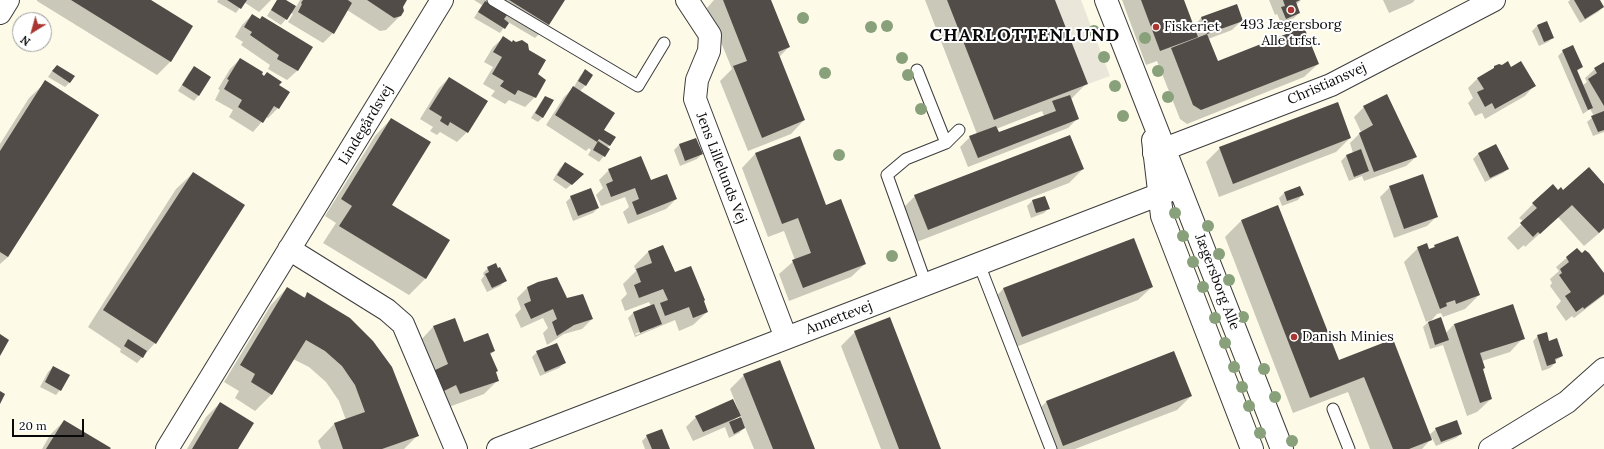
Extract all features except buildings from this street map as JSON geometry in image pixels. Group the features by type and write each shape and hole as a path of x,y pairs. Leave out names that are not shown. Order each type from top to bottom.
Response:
{"street":[{"path":"0,13 8,0"},
{"name":"Lindegårdsvej","path":"167,449 442,0"},
{"name":"Jens Lillelunds Vej","path":"687,0 710,35 709,50 697,80 695,99 786,338"},
{"name":"Jægersborg Alle","path":"1106,0 1150,115 1159,152 1158,194 1162,216 1252,449"},
{"name":"Christiansvej","path":"1159,152 1331,85 1494,0"},
{"name":"Jægersborg Alle","path":"1159,152 1180,186 1282,449"},
{"name":"Annettevej","path":"498,449 1180,186"},
{"path":"289,249 388,310 403,324 456,449"},
{"path":"1490,449 1567,402 1604,369"}],"lane":[{"path":"493,0 638,86 664,43"},
{"path":"917,70 946,143"},
{"path":"926,284 887,175 906,159 946,143 959,130"},
{"path":"979,264 1051,449"},
{"path":"1333,409 1349,449"}],"shaded area":[{"path":"1055,0 1081,0 1110,76 1088,84"}],"place":[{"name":"493 Jægersborg Alle trfst.","path":"1291,10"},
{"name":"Fiskeriet","path":"1156,27"},
{"name":"Danish Minies","path":"1294,337"}],"district":[{"name":"CHARLOTTENLUND","path":"1025,36"}]}
